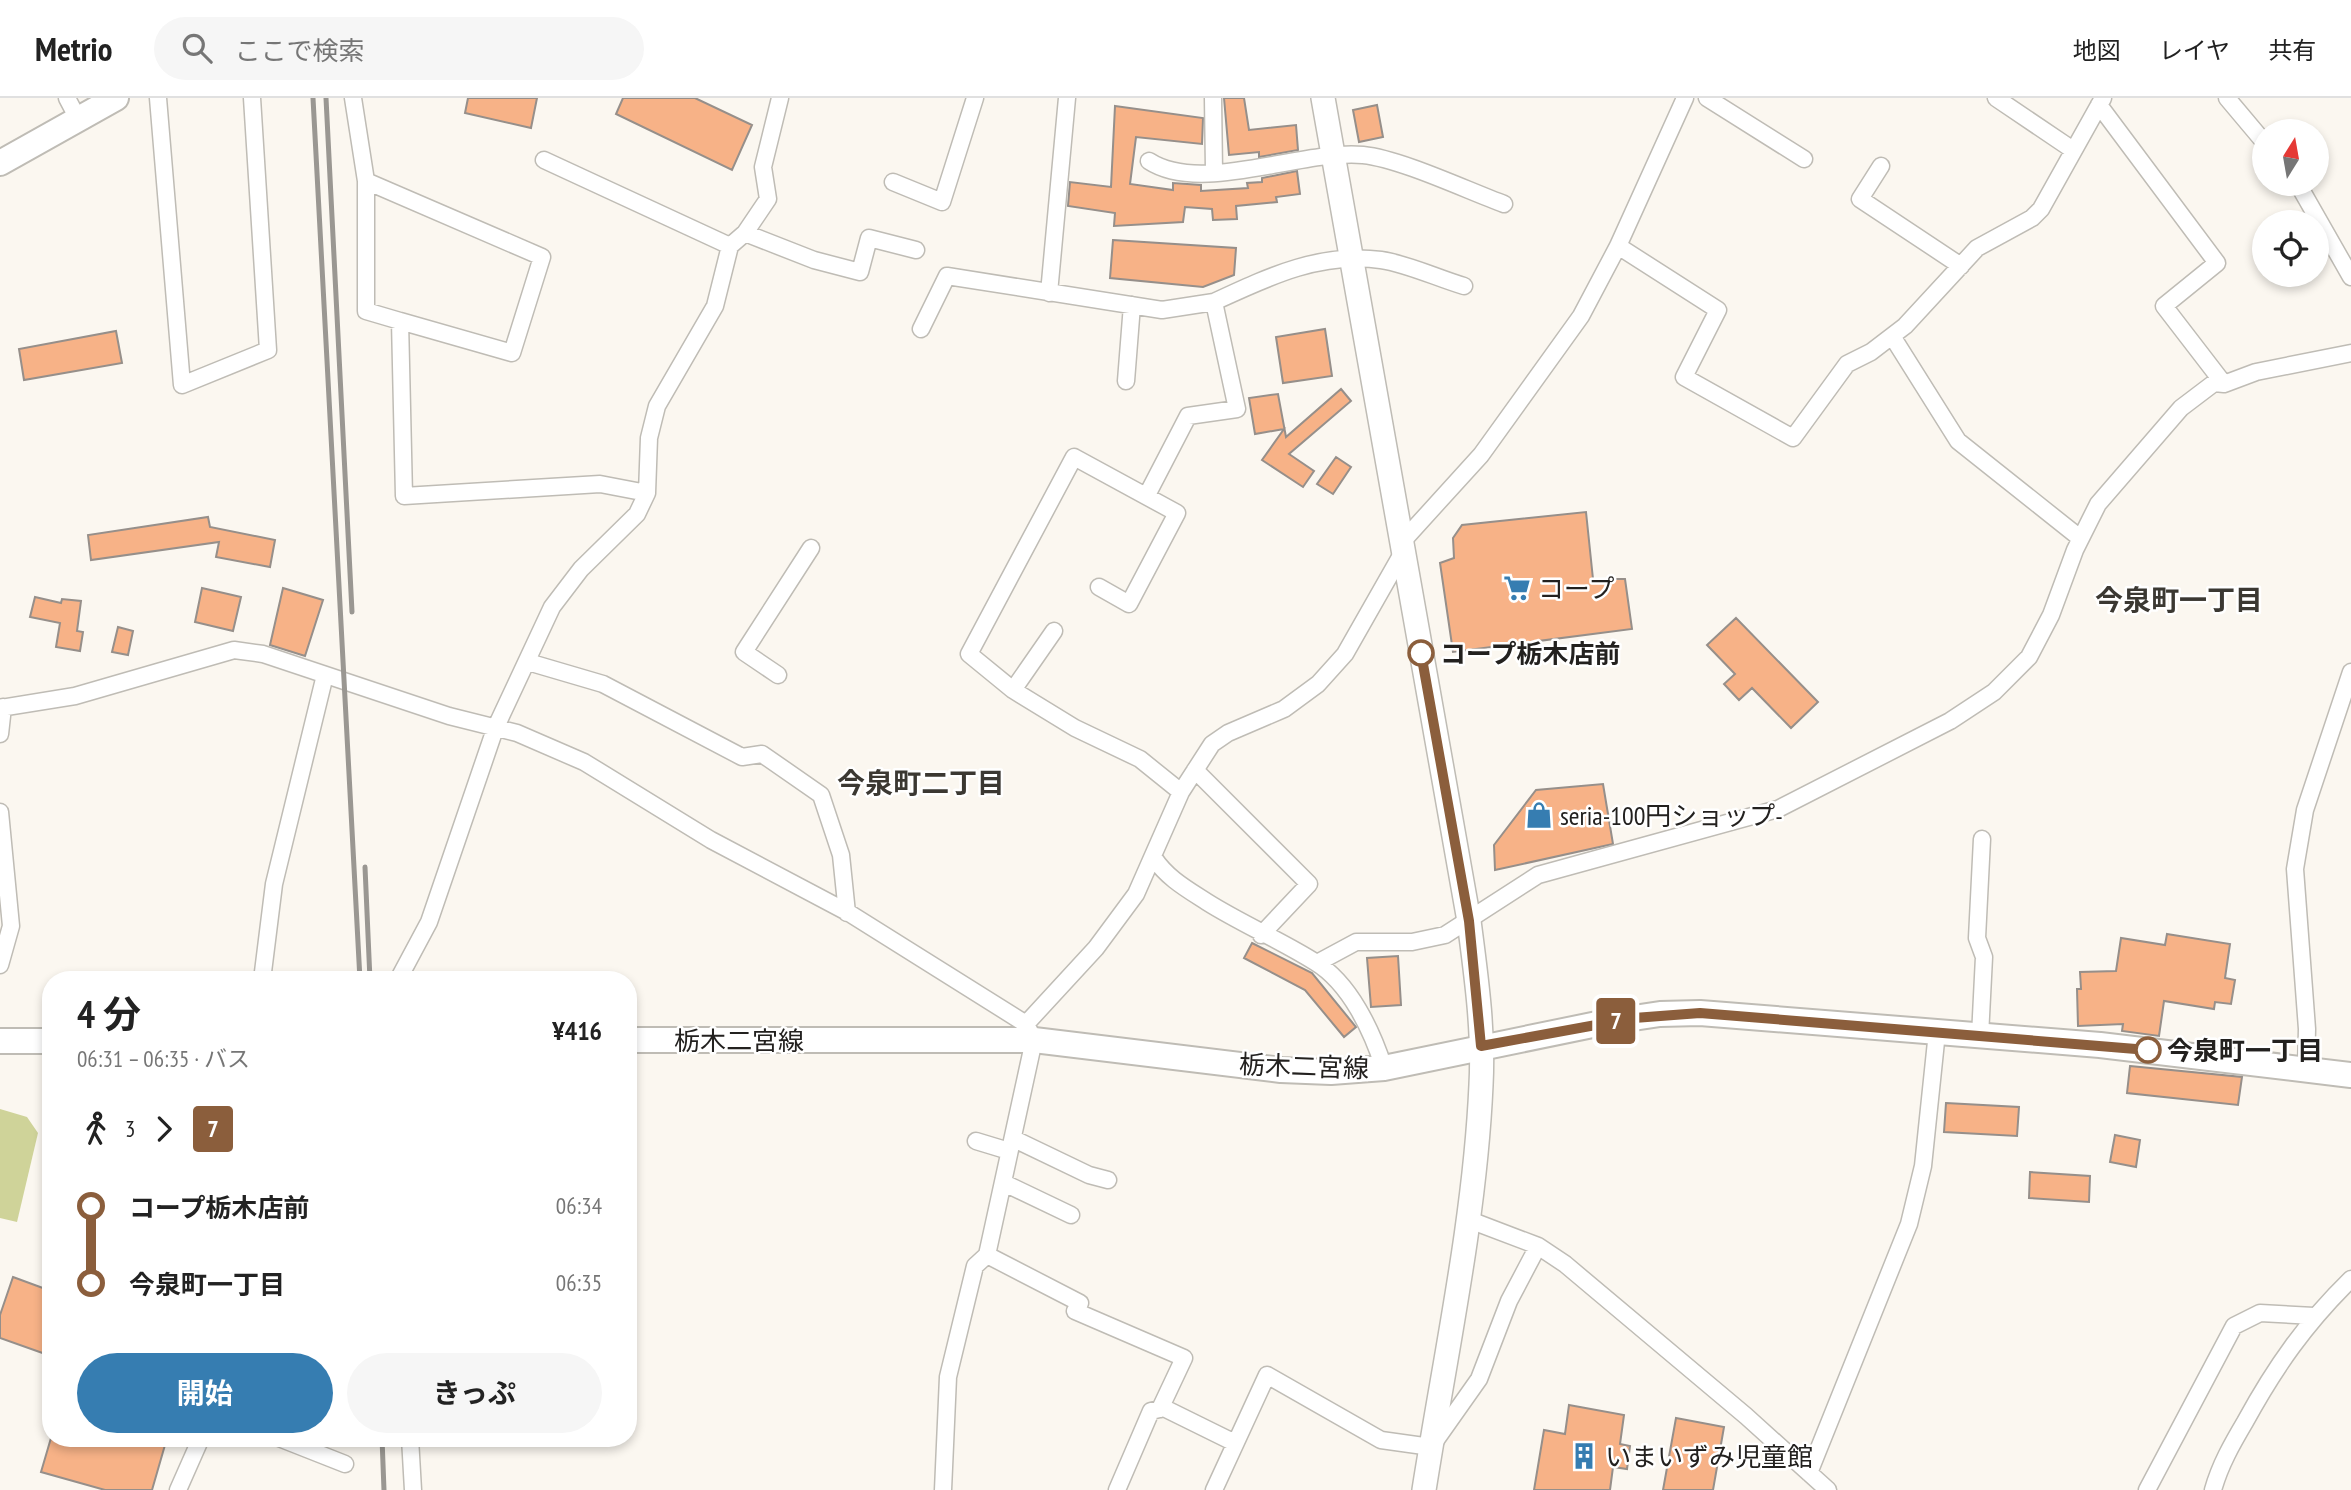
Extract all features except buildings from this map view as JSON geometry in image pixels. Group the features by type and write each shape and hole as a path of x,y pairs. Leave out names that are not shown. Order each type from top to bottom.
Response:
{"main road":[{"path":"0,163 72,108 116,98"},
{"name":"栃木二宮線","path":"637,1040 1030,1032 1281,1070 1331,1072 1384,1068 1481,1046 1660,1014 1734,1015 2100,1045 2351,1075"},
{"path":"0,1041 42,1041"}],"street":[{"path":"158,98 182,386 268,350 252,98"},
{"path":"353,98 366,181 366,311 512,353 542,257 366,181"},
{"path":"403,971 429,922 495,729 552,607 581,569 637,514 647,493 649,438 657,406 715,306 730,246 745,233 768,199 763,167 780,98"},
{"path":"893,182 942,202 975,98"},
{"path":"1049,293 1067,98"},
{"path":"1213,98 1214,172"},
{"path":"1323,98 1469,921 1481,1046 1479,1108 1466,1219 1424,1490"},
{"path":"943,1490 948,1377 975,1266 987,1255 1012,1145 1030,1032 1136,894 1181,792 1212,744 1228,733 1284,709 1318,684 1345,654 1402,548 1480,455 1581,316 1618,246 1685,98"},
{"path":"1707,98 1804,159"},
{"path":"1996,98 2073,150"},
{"path":"2227,98 2252,128"},
{"path":"1618,246 1718,310 1684,377 1793,438 1847,364 1871,352 1905,326 1977,248 2041,209 2101,102 2217,263 2164,306 2224,384"},
{"path":"1149,161 1163,170 1233,172 1334,154 1365,155 1504,204"},
{"path":"544,160 730,246"},
{"path":"1881,166 1860,199 1961,266"},
{"path":"2305,196 2351,277"},
{"path":"745,233 814,260 860,272 869,238 916,250"},
{"path":"921,329 947,276 1162,310 1214,302 1285,269 1352,258 1384,261 1464,286"},
{"path":"1147,495 1188,416 1237,410 1214,302"},
{"path":"1126,381 1132,305"},
{"path":"400,321 404,496 600,484 647,493"},
{"path":"1892,336 1958,441 2080,538"},
{"path":"1317,963 1356,942 1425,941 1469,921 1538,875 1777,809 1950,721 1994,692 2029,657 2051,615 2080,538 2098,504 2181,408 2214,383 2224,384 2256,372 2351,353"},
{"path":"1099,587 1129,604 1177,513 1073,457 969,654 1013,691 1075,728 1140,760 1181,792"},
{"path":"778,675 744,652 811,548"},
{"path":"1013,691 1054,631"},
{"path":"0,734 2,708 75,696 234,650 263,654 495,729 517,733 584,762 711,840 848,912 1030,1032"},
{"path":"528,662 603,684 742,757 762,754 821,795 841,855 848,912"},
{"path":"2306,1069 2307,1029 2295,869 2305,810 2351,672"},
{"path":"263,971 274,884 325,675"},
{"path":"1195,770 1309,884 1261,935"},
{"path":"0,812 3,869 11,926 0,965"},
{"path":"1980,1035 1984,957 1977,938 1982,839"},
{"path":"1154,858 1162,871 1183,887 1261,935 1317,963 1362,1013 1384,1068"},
{"path":"1809,1473 1909,1224 1923,1166 1937,1032"},
{"path":"976,1141 1012,1145 1108,1180"},
{"path":"1004,1183 1071,1215"},
{"path":"1466,1219 1538,1246 1618,1306 1828,1490"},
{"path":"1431,1447 1479,1379 1509,1301 1538,1246"},
{"path":"987,1255 1080,1303 1075,1311 1184,1358 1160,1409"},
{"path":"2213,1490 2219,1467 2271,1374 2314,1316 2351,1279"},
{"path":"2147,1490 2234,1326 2260,1313 2314,1316"},
{"path":"1214,1490 1267,1375 1381,1440 1431,1447"},
{"path":"1117,1490 1151,1411 1160,1409 1235,1443"},
{"path":"178,1490 197,1447"},
{"path":"317,1447 345,1464"},
{"path":"411,1447 413,1490"}],"green space":[{"path":"0,1109 27,1117 38,1133 17,1222 0,1218"}],"railway":[{"path":"313,98 360,971"},
{"path":"326,98 352,612"},
{"path":"365,867 370,971"},
{"path":"382,1447 384,1490"}],"bus line":[{"name":"7","path":"1421,653 1469,921 1481,1046 1660,1014 1700,1013 2148,1050"}],"place":[{"name":"コープ","path":"1517,588"},
{"name":"コープ栃木店前","path":"1421,653"},
{"name":"seria-100円ショップ-","path":"1539,815"},
{"name":"今泉町一丁目","path":"2148,1050"},
{"name":"いまいずみ児童館","path":"1584,1456"}],"district":[{"name":"今泉町一丁目","path":"2179,599"},
{"name":"今泉町二丁目","path":"921,782"}]}
